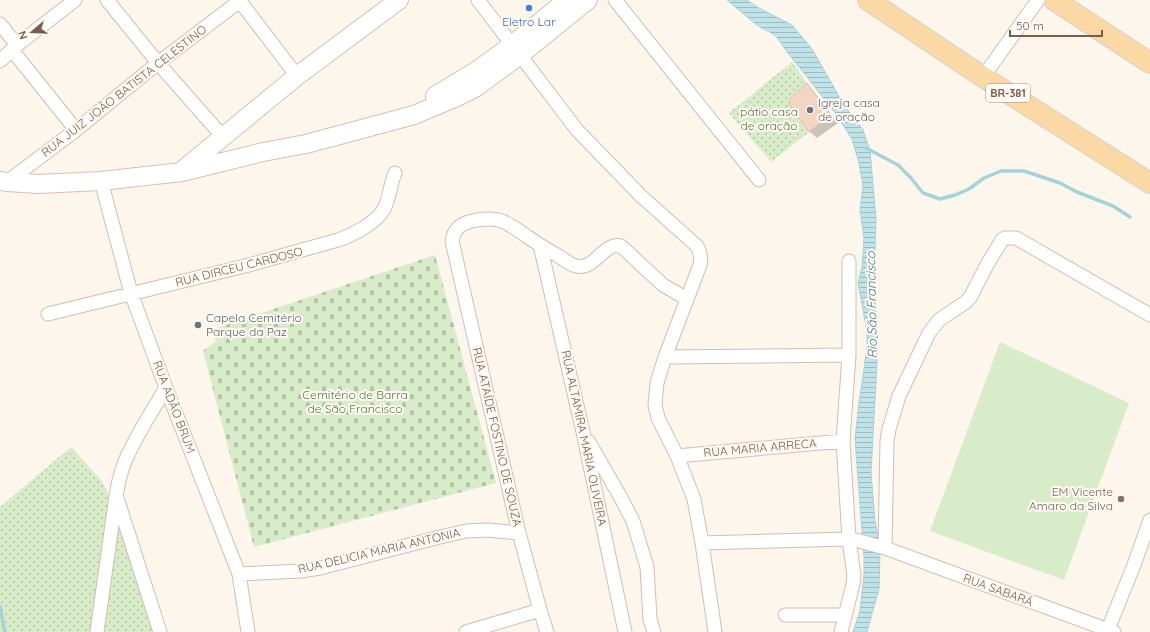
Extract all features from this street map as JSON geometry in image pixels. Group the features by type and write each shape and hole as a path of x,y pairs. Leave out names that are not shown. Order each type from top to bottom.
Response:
{"main road":[{"path":"182,172 297,76 399,0"},
{"path":"516,50 567,0"},
{"path":"3,182 38,184 101,181 182,172 306,144 387,122 516,50 588,0"},
{"name":"BR-381","path":"868,0 983,77 1150,183"},
{"path":"1054,0 1150,63"}],"street":[{"path":"0,61 14,48 75,0"},
{"path":"107,0 158,63 223,137"},
{"path":"240,0 297,76"},
{"name":"RUA JUIZ JOÃO BATISTA CELESTINO","path":"3,182 76,130 158,63 240,0"},
{"path":"478,0 577,130 641,196 700,251 701,261 665,357 657,383 655,405 658,418 677,456 694,499 715,632"},
{"path":"615,0 759,180"},
{"path":"983,77 1038,0"},
{"path":"0,24 14,48 76,130"},
{"name":"RUA DIRCEU CARDOSO","path":"48,314 245,266 349,236 379,216 384,208 395,173"},
{"name":"RUA ADÃO BRUM","path":"101,181 131,294 239,574 248,632"},
{"name":"RUA ATAÍDE FOSTINO DE SOUZA","path":"540,245 510,224 494,219 467,222 456,229 453,234 452,241 519,533 547,632"},
{"path":"702,543 852,540 883,548 888,429 899,396 929,333 939,320 966,302 971,296 988,263 1002,240 1005,238 1016,238 1150,315"},
{"path":"540,245 569,263 578,266 584,266 590,263 610,247 618,245 622,246 663,285 687,299"},
{"name":"RUA ALTAMIRA MARIA OLIVEIRA","path":"540,245 583,432 625,632"},
{"path":"841,632 854,576 843,441 849,355 849,261"},
{"path":"665,357 849,355"},
{"path":"97,632 120,477 133,444 166,388"},
{"path":"583,432 633,521 647,567 650,619 654,632"},
{"name":"RUA MARIA ARRECA","path":"677,456 843,441"},
{"path":"116,496 160,632"},
{"path":"1109,631 1148,529"},
{"name":"RUA DELICIA MARIA ANTONIA","path":"239,574 301,571 320,568 466,531 488,530 519,533"},
{"name":"RUA SABARÁ","path":"883,548 1109,631"},
{"path":"466,632 540,610"},
{"path":"785,615 845,615"}],"green space":[{"name":"pátio casa de oração","path":"792,62 807,83 790,99 789,104 809,132 771,162 729,113"},
{"name":"Cemitério de Barra de São Francisco","path":"435,255 496,483 254,547 203,351 216,341 211,330"},
{"path":"1000,342 1129,403 1064,580 930,531"},
{"path":"71,447 101,480 114,505 155,632 0,632 0,507"}],"water":[{"name":"Rio São Francisco","path":"727,0 747,0 792,25 812,49 844,105 863,130 870,151 876,218 874,280 878,345 871,472 875,521 880,548 879,589 867,632 853,632 860,611 864,574 855,439 867,348 867,331 858,283 862,267 864,238 860,210 863,186 859,163 852,139 836,114 775,35 758,26"}],"building":[{"name":"Igreja casa de oração","path":"807,83 831,115 809,132 789,104 790,99"}],"waterway":[{"path":"866,148 898,165 923,193 940,199 969,189 984,178 1001,171 1024,171 1060,183 1077,192 1113,206 1130,217"},
{"path":"0,607 5,632"}],"place":[{"name":"Eletro Lar","path":"529,8"},
{"name":"Igreja casa de oração","path":"810,110"},
{"name":"Capela Cemitério Parque da Paz","path":"198,325"},
{"name":"EM Vicente Amaro da Silva","path":"1121,499"}]}
